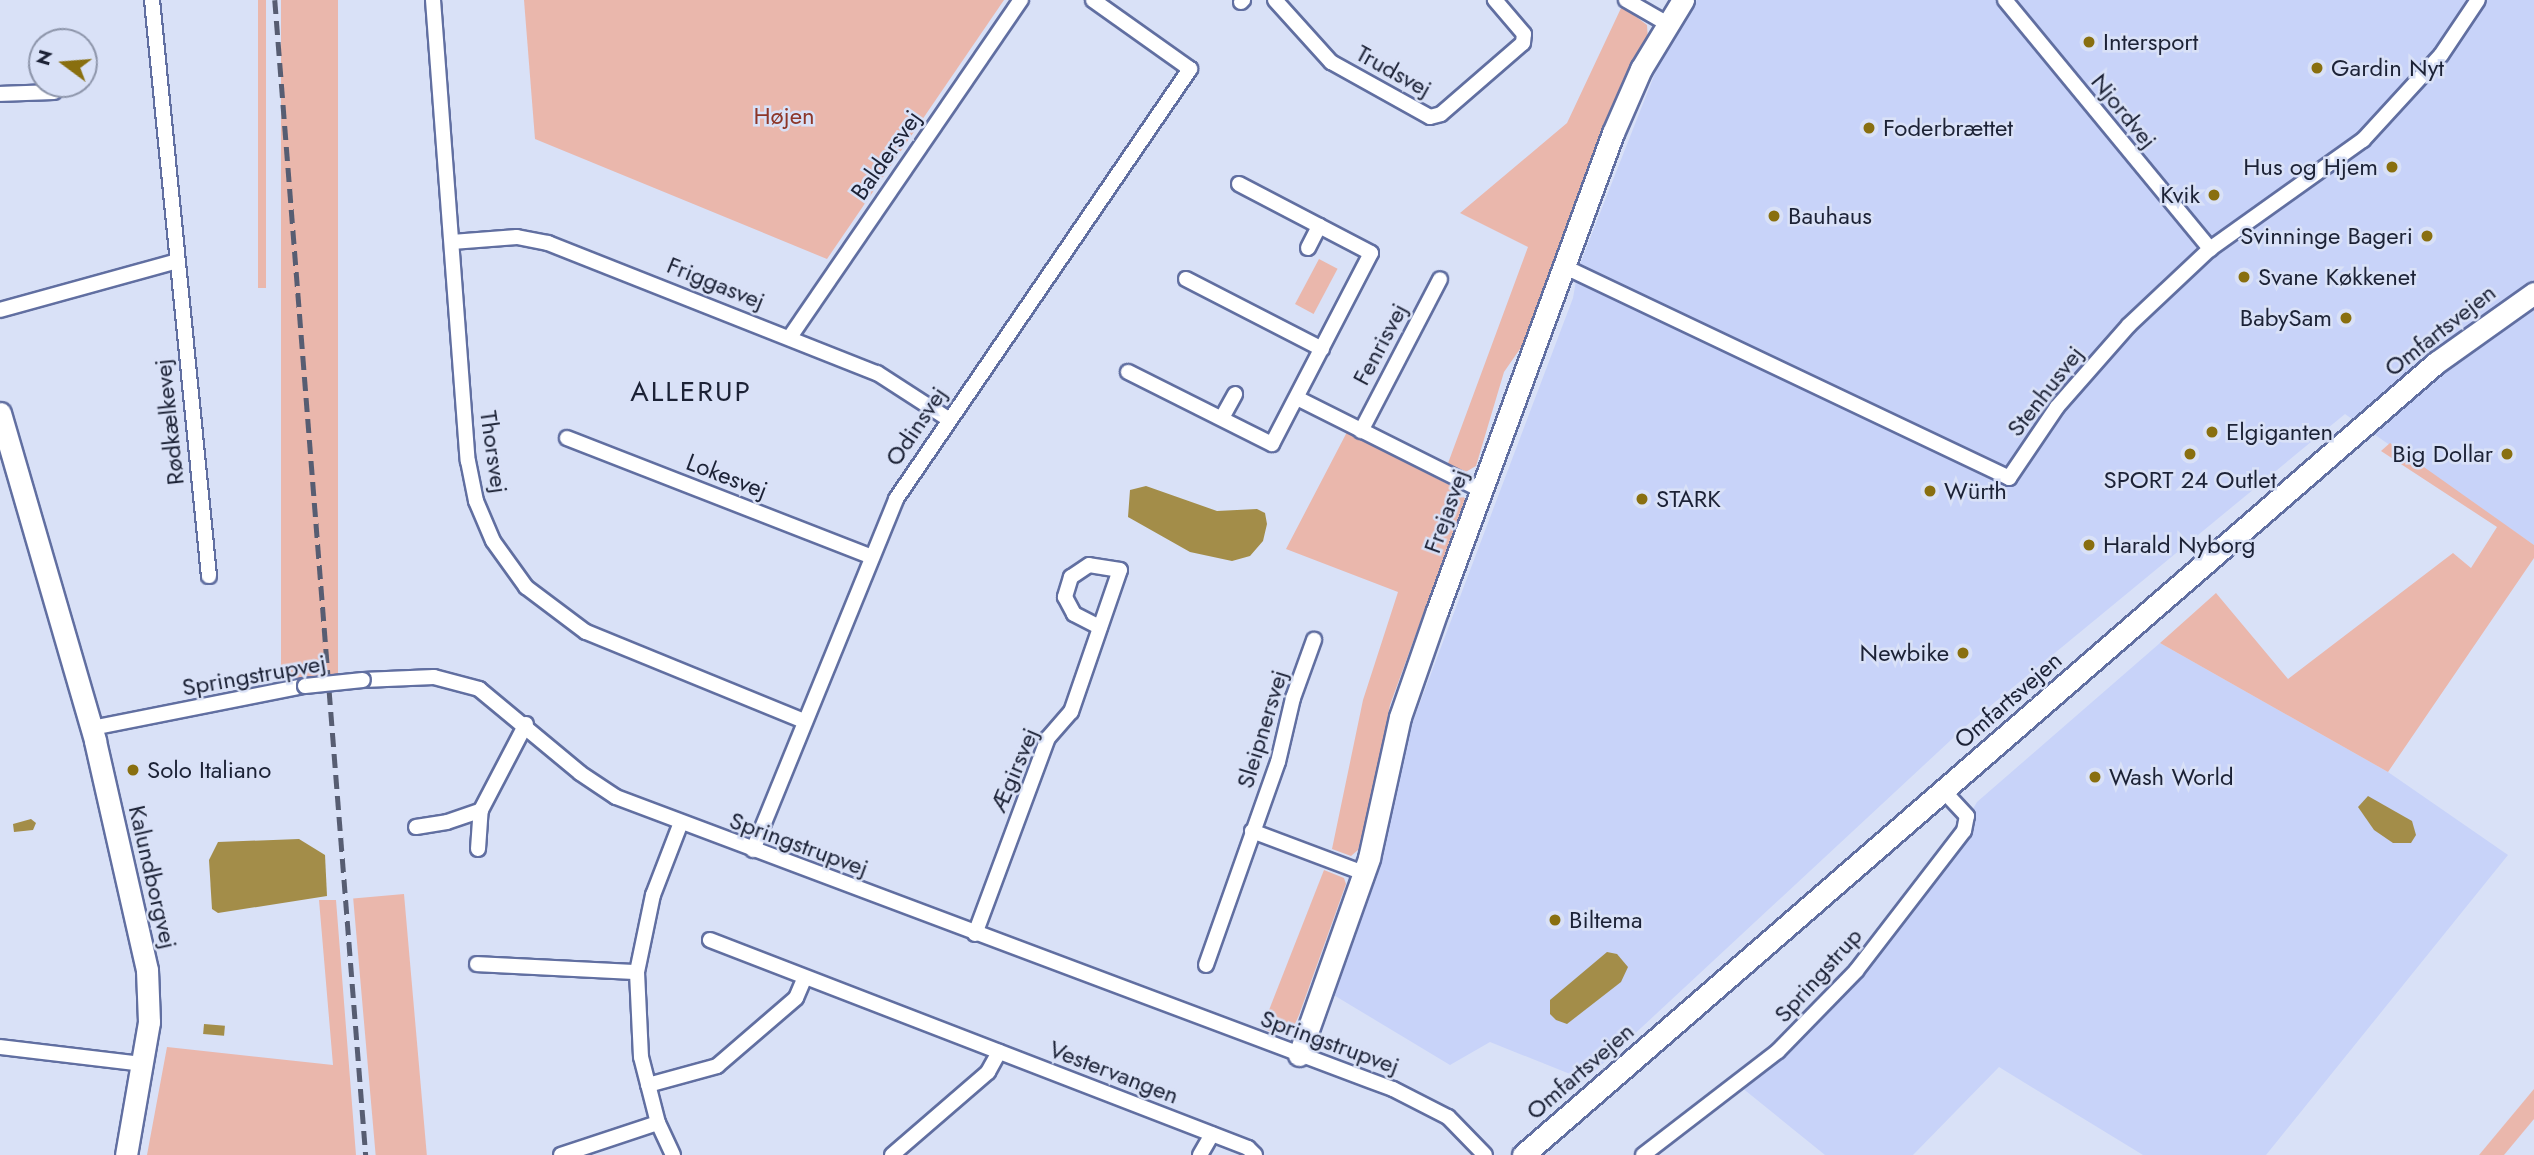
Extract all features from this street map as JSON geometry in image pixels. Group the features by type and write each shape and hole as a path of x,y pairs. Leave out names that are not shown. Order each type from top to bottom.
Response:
{"street":[{"name":"Rødkælkevej","path":"152,0 174,262 209,576"},
{"name":"Thorsvej","path":"433,0 468,461 484,521 512,570 540,600 586,632 804,722"},
{"name":"Baldersvej","path":"790,337 1021,0"},
{"name":"Odinsvej","path":"753,850 869,556 903,486 1190,69 1093,0"},
{"name":"Trudsvej","path":"1275,0 1331,62 1430,117 1441,114 1523,43 1521,30 1495,0"},
{"path":"1626,0 1666,23"},
{"name":"Frejasvej","path":"1299,1055 1364,873 1385,801 1400,717 1481,490 1612,133 1666,23 1683,0"},
{"name":"Njordvej","path":"2004,0 2210,249"},
{"name":"Stenhusvej","path":"1563,266 2009,478 2091,366 2210,249 2362,139 2441,55 2478,0"},
{"path":"0,93 28,92"},
{"name":"Fenrisvej","path":"1128,372 1211,417 1223,416 1272,444 1371,253 1239,184"},
{"path":"1308,248 1320,226"},
{"name":"Friggasvej","path":"452,242 517,237 548,243 790,337 891,380 948,419"},
{"path":"0,310 174,262"},
{"name":"Fenrisvej","path":"1186,279 1322,349"},
{"name":"Fenrisvej","path":"1361,431 1440,279"},
{"name":"Omfartsvejen","path":"1523,1155 2437,362 2534,293"},
{"path":"1223,416 1235,394"},
{"path":"1297,398 1481,490"},
{"name":"Kalundborgvej","path":"0,413 92,728 147,970 149,1013 143,1064 126,1155"},
{"name":"Lokesvej","path":"567,438 869,556"},
{"name":"Ægirsvej","path":"975,934 1048,738 1071,712 1120,570 1089,565 1069,580 1065,597 1074,614 1100,627"},
{"name":"Sleipnersvej","path":"1206,965 1314,640"},
{"name":"Springstrupvej","path":"92,728 305,686 363,680 451,679 491,695 608,792 680,824 1433,1107 1485,1155"},
{"path":"478,849 481,810 526,724"},
{"name":"Springstrup","path":"1643,1155 1778,1051 1856,971 1964,831 1967,816 1944,791"},
{"path":"416,827 447,822 481,810"},
{"path":"673,1155 658,1123 638,1038 637,972 653,895 680,824"},
{"path":"1252,831 1364,873"},
{"name":"Vestervangen","path":"710,940 804,979 1248,1148 1255,1155"},
{"path":"477,964 637,972"},
{"path":"648,1085 717,1066 796,998 804,979"},
{"path":"0,1047 143,1064"},
{"path":"892,1155 988,1072 999,1052"},
{"path":"561,1155 658,1123"},
{"path":"1200,1155 1212,1134"}],"shaded area":[{"path":"1697,0 2534,0 2534,545 2345,414 1966,726 1585,1080 1490,1042 1450,1065 1332,994 1407,737 1573,298 1578,269 1670,35"},
{"path":"1146,486 1217,511 1257,509 1265,513 1267,524 1263,541 1250,556 1232,561 1190,552 1128,517 1130,490"},
{"path":"2160,643 2388,772 2508,855 2266,1155 2143,1155 1999,1067 1913,1155 1825,1155 1741,1087 1799,1042 1877,955 1923,895 1977,802"},
{"path":"2368,796 2412,821 2416,835 2411,843 2393,843 2374,830 2358,807"},
{"path":"31,819 36,823 33,830 14,832 13,824"},
{"path":"299,839 325,855 327,896 218,913 212,909 209,860 218,842"},
{"path":"1607,952 1617,954 1628,967 1621,982 1567,1024 1556,1020 1550,1014 1550,1000"},
{"path":"204,1024 225,1026 224,1036 203,1034"}],"green space":[{"path":"258,0 266,0 266,288 258,288"},
{"path":"281,0 338,0 338,678 281,678"},
{"name":"Højen","path":"524,0 1004,0 827,259 535,139"},
{"path":"1622,6 1647,25 1648,40 1531,333 1504,372 1476,466 1464,473 1447,466 1528,247 1460,213 1567,123"},
{"path":"1319,259 1338,269 1314,314 1295,304"},
{"path":"1347,432 1461,491 1465,499 1390,705 1369,809 1358,850 1351,856 1332,849 1363,700 1398,592 1286,549"},
{"path":"2390,443 2534,545 2534,558 2388,772 2160,643 2216,593 2288,679 2453,553 2471,568 2497,527 2381,451"},
{"path":"1324,870 1344,878 1346,884 1294,1026 1274,1033 1262,1028"},
{"path":"404,894 427,1155 376,1155 353,898"},
{"path":"319,900 336,900 356,1155 147,1155 167,1047 333,1065"},
{"path":"2534,1089 2534,1119 2504,1155 2479,1155"}],"railway":[{"path":"275,0 366,1155"}],"place":[{"name":"Intersport","path":"2089,42"},
{"name":"Gardin Nyt","path":"2317,68"},
{"name":"Foderbrættet","path":"1869,128"},
{"name":"Hus og Hjem","path":"2392,167"},
{"name":"Kvik","path":"2214,195"},
{"name":"Bauhaus","path":"1774,216"},
{"name":"Svinninge Bageri","path":"2427,236"},
{"name":"Svane Køkkenet","path":"2244,277"},
{"name":"BabySam","path":"2346,318"},
{"name":"Elgiganten","path":"2212,432"},
{"name":"SPORT 24 Outlet","path":"2190,454"},
{"name":"Big Dollar","path":"2507,454"},
{"name":"Würth","path":"1930,491"},
{"name":"STARK","path":"1642,499"},
{"name":"Harald Nyborg","path":"2089,545"},
{"name":"Newbike","path":"1963,653"},
{"name":"Solo Italiano","path":"133,770"},
{"name":"Wash World","path":"2095,777"},
{"name":"Biltema","path":"1555,920"}],"district":[{"name":"ALLERUP","path":"691,392"}]}
